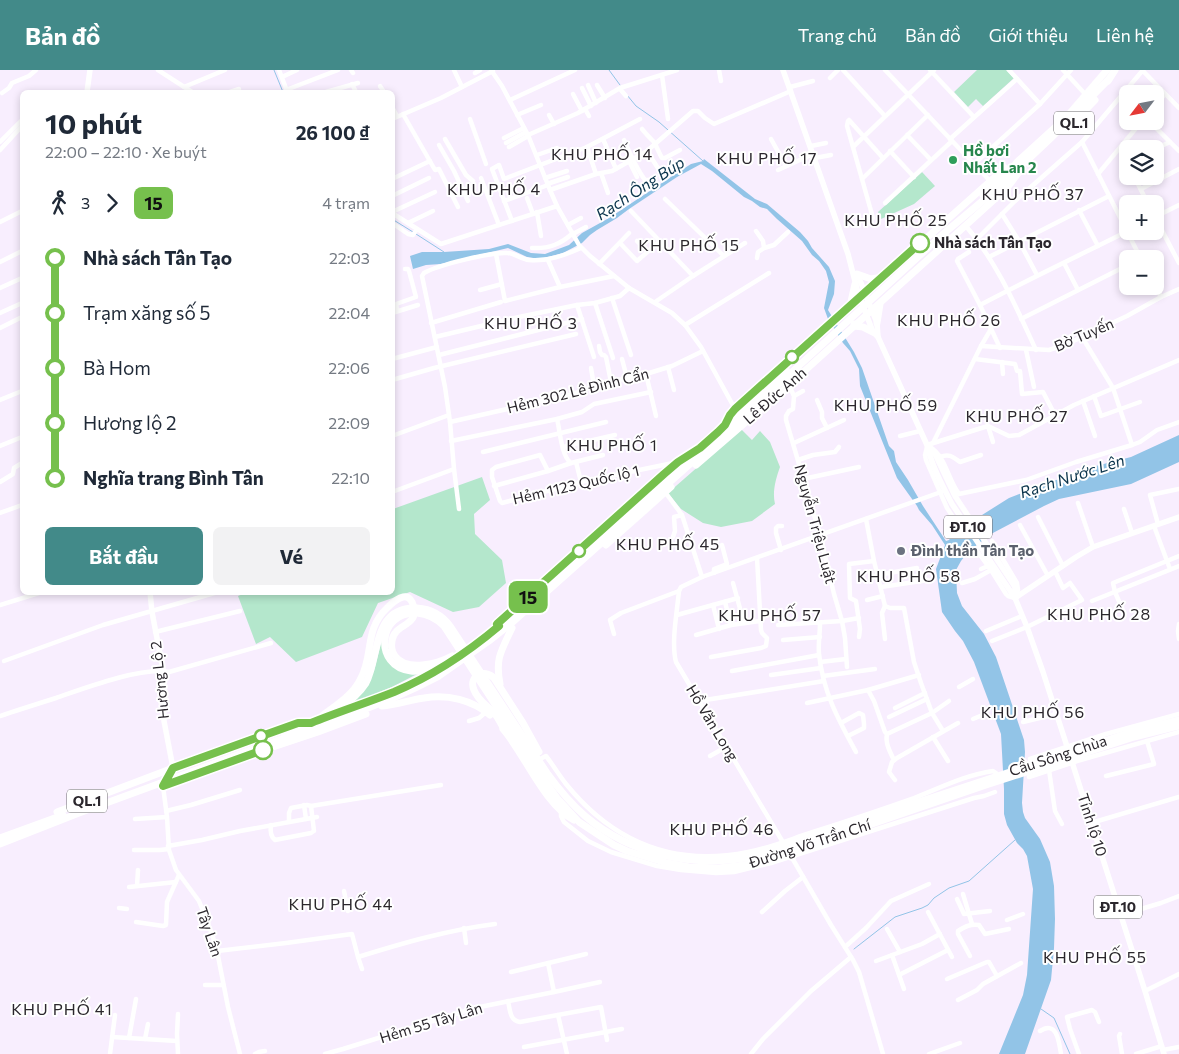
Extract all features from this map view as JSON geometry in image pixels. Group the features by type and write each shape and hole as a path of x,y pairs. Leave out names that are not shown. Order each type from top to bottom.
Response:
{"highway":[{"name":"Lê Đức Anh","path":"295,732 313,722 395,691 421,679 473,647 725,425 788,385 880,304 1007,188 1014,180 1021,163 1107,73 1116,70"},
{"name":"Lê Đức Anh","path":"0,846 23,835 318,732 439,676 514,621 712,444 816,336 910,252 996,184 1006,167 1021,163 1030,158 1058,132 1107,73"},
{"name":"QL.1","path":"740,416 1021,163"},
{"path":"910,252 914,262 922,265"},
{"path":"855,272 870,279 884,276 888,285 896,288"},
{"path":"855,284 854,294 847,309 854,326 867,328 876,334"},
{"path":"877,323 880,304"},
{"path":"816,336 826,345 827,351"},
{"name":"Lê Đức Anh","path":"384,706 439,679 491,645 512,628 701,461 740,416"},
{"path":"701,461 712,444"},
{"name":"Lê Đức Anh","path":"0,834 298,723 313,722 348,696 356,687 364,672 370,639 376,621 398,599 408,598 412,603 413,618 410,623 394,633 392,649 395,655 406,664 414,665 446,659 498,625 678,462 700,448"},
{"path":"330,715 355,696 363,687 371,670 377,642 383,627 392,616 413,608 423,609 435,613 445,620 527,748"},
{"path":"403,613 390,624 386,634 385,650 392,662 401,668 413,671 422,671 445,665"},
{"path":"500,687 497,666 498,657 512,628"},
{"path":"392,662 405,666 414,665"},
{"path":"579,822 566,816 542,787 495,714 475,694 473,688 474,678 486,673 491,675 523,723 542,758 574,799 607,832"},
{"path":"370,709 425,698 452,697 468,702 483,710 494,718 505,731"},
{"name":"Lê Đức Anh","path":"0,846 79,811 260,744 370,709"},
{"path":"1133,734 1179,720"},
{"path":"1133,734 1179,726"},
{"name":"Cầu Sông Chùa","path":"985,783 1133,734"},
{"name":"Đường Võ Trần Chí","path":"527,748 551,789 579,822 614,845 627,851 667,863 689,867 719,868 738,866 790,855 985,783"},
{"name":"Đường Võ Trần Chí","path":"527,748 569,800 585,816 607,832 643,850 680,859 699,861 738,860 754,856 784,844 985,783"},
{"path":"190,762 184,769 187,774 192,775"},
{"path":"163,786 173,768"},
{"path":"147,778 153,783 150,790"},
{"name":"Lê Đức Anh","path":"0,838 23,835"},
{"path":"784,844 790,855"}],"main road":[{"path":"87,90 90,70"},
{"name":"ĐT.10","path":"783,70 876,334 920,431 935,458"},
{"name":"ĐT.10","path":"855,272 855,284 862,296"},
{"name":"ĐT.10","path":"869,313 877,323 876,334"},
{"name":"Tỉnh lộ 10","path":"935,458 955,496 1013,589 1043,672 1163,1050"},
{"path":"1015,598 1093,547 1179,517"},
{"name":"Hương Lộ 2","path":"150,595 155,632 163,670 164,721 173,768"}],"street":[{"path":"2,93 12,83 29,76 36,70"},
{"path":"158,70 189,90"},
{"path":"184,86 225,70"},
{"path":"279,70 287,90"},
{"path":"282,77 297,70"},
{"path":"289,90 338,70"},
{"path":"454,70 462,87"},
{"path":"458,206 439,169 434,170 430,161 398,117 441,98 492,70 527,133 557,206 580,246 629,288 672,313 685,325 704,351 740,416"},
{"path":"510,100 574,70"},
{"path":"527,133 506,143 527,133 554,124 596,103 620,88 677,70"},
{"path":"719,70 721,82"},
{"path":"830,78 838,70"},
{"path":"843,70 885,116"},
{"path":"885,70 974,164 996,184"},
{"path":"1009,70 1040,104"},
{"path":"1063,70 1086,95"},
{"path":"974,164 1040,104 1071,70"},
{"path":"854,146 932,71 974,117"},
{"path":"976,239 1082,142 1143,71 1179,108"},
{"path":"662,75 668,119"},
{"path":"885,203 974,117 1017,79"},
{"path":"548,186 616,169 647,151 693,111 698,111 714,124 790,89 813,81"},
{"path":"338,90 355,83 356,90"},
{"path":"597,85 605,98"},
{"path":"380,86 383,90"},
{"path":"588,86 596,103"},
{"path":"582,88 590,106"},
{"path":"620,88 626,96"},
{"path":"573,94 589,116"},
{"path":"517,115 541,105"},
{"path":"549,115 554,124"},
{"path":"862,179 928,115"},
{"path":"470,119 486,164"},
{"path":"512,220 492,169 499,165 504,179 587,147 640,119"},
{"path":"873,218 847,126 848,121 850,120 883,158"},
{"path":"0,142 20,122"},
{"path":"0,150 20,128"},
{"path":"642,129 655,144 662,158 680,150"},
{"path":"1127,140 1135,130"},
{"path":"1158,130 1179,151"},
{"path":"906,135 931,160"},
{"path":"445,138 466,175 473,182"},
{"path":"603,139 616,169"},
{"path":"771,139 786,166"},
{"path":"624,140 637,177"},
{"path":"1082,142 1119,216"},
{"path":"1164,145 1170,142"},
{"path":"811,146 826,143"},
{"path":"439,145 468,201"},
{"path":"587,147 608,193"},
{"path":"536,155 557,148"},
{"path":"1098,174 1119,149"},
{"path":"647,151 663,176"},
{"path":"890,151 914,177"},
{"path":"778,170 814,156 831,155"},
{"path":"631,160 645,180 651,182"},
{"path":"395,178 430,161"},
{"path":"1140,189 1179,169"},
{"path":"545,178 567,171"},
{"path":"395,195 429,178"},
{"path":"480,178 499,225"},
{"path":"504,201 568,178"},
{"path":"1138,185 1143,195"},
{"path":"395,211 435,192"},
{"path":"989,257 1108,196"},
{"path":"527,198 535,213 542,236"},
{"path":"665,199 724,256"},
{"path":"1164,212 1179,205"},
{"path":"395,214 416,231 440,244 557,206"},
{"path":"1079,210 1098,246"},
{"path":"408,223 434,211"},
{"path":"630,211 693,276"},
{"path":"0,222 20,213"},
{"path":"1002,214 1019,241 1036,275"},
{"path":"568,224 581,218"},
{"path":"395,225 408,234 413,234 416,231"},
{"path":"965,226 989,257 1036,350"},
{"path":"532,248 544,248 559,244 586,227"},
{"path":"756,231 763,241 764,248"},
{"path":"757,258 758,252 764,248 774,246 788,232"},
{"path":"599,264 629,233"},
{"path":"1164,234 1179,263"},
{"path":"980,305 1036,275 1119,235"},
{"path":"637,241 648,251"},
{"path":"620,243 636,261 659,242"},
{"path":"655,302 745,243"},
{"path":"460,509 453,469 450,422 446,416 438,367 439,355 434,348 435,337 422,276 424,273 458,262 496,254 510,253 527,260 539,261 548,260 580,246"},
{"path":"0,262 20,252"},
{"path":"969,252 958,259 957,262 1000,348"},
{"path":"496,254 502,284 503,302"},
{"path":"548,260 560,287"},
{"path":"1064,263 1078,290"},
{"path":"405,270 408,269 409,271 416,296 396,304 395,312 418,304"},
{"path":"1021,319 1119,270"},
{"path":"685,325 769,272"},
{"path":"431,323 560,287 614,276"},
{"path":"0,288 20,279"},
{"path":"480,290 502,284"},
{"path":"435,337 519,317 595,303 620,296 629,288"},
{"name":"Bờ Tuyến","path":"981,346 1049,350 1127,316 1179,289"},
{"path":"612,298 631,355"},
{"path":"595,303 613,358"},
{"path":"0,313 20,304"},
{"path":"577,305 594,357"},
{"path":"0,328 20,318"},
{"path":"439,355 582,319"},
{"path":"933,442 990,330"},
{"path":"395,379 576,334"},
{"path":"1082,337 1113,388 1132,445"},
{"path":"599,346 600,352 606,358 611,382"},
{"path":"395,358 434,348"},
{"path":"1026,350 1034,386"},
{"name":"Hẻm 302 Lê Đình Cẩn","path":"450,422 573,394 594,386 646,374 672,366 704,351"},
{"path":"622,359 627,378"},
{"path":"975,359 1015,364 1016,371 1020,370 1022,394 1043,392 1055,415"},
{"path":"927,445 988,426 1009,436 1019,435 1083,401 1179,360"},
{"path":"1002,362 1003,374"},
{"path":"668,367 674,390"},
{"path":"591,368 594,386"},
{"path":"646,374 656,416"},
{"path":"788,385 794,396 804,390"},
{"path":"0,400 20,391"},
{"path":"451,442 557,419 582,412 594,404 651,392"},
{"name":"Nguyễn Triệu Luật","path":"794,396 793,409 786,416 842,621 847,666"},
{"path":"1094,396 1101,416 1140,402"},
{"path":"817,400 827,428"},
{"path":"1083,401 1095,436"},
{"path":"395,435 446,416"},
{"path":"557,419 568,461 573,462 581,482"},
{"path":"794,443 844,420"},
{"path":"483,452 606,422"},
{"path":"981,455 960,462 950,455 935,458 959,494 1026,480 1140,442 1157,430 1179,422"},
{"path":"988,426 993,442"},
{"path":"900,436 920,431"},
{"path":"563,447 616,435"},
{"path":"0,446 20,438"},
{"name":"ĐT.10","path":"927,445 926,460 956,523"},
{"path":"798,460 813,455 835,452 840,447"},
{"path":"548,471 540,455 496,467 492,470 494,486 548,471 573,462 603,455"},
{"name":"Hẻm 1123 Quốc lộ 1","path":"494,486 502,502 581,482 678,462"},
{"path":"0,482 13,474 14,468 20,465"},
{"path":"803,479 859,467"},
{"path":"395,491 453,469"},
{"path":"1170,569 1156,525 1150,496 1179,489"},
{"path":"665,492 682,515 702,577"},
{"path":"614,634 610,620 621,613 679,591 681,588 702,577 941,492"},
{"path":"1078,503 1093,547"},
{"path":"0,513 20,506"},
{"path":"1124,509 1132,533"},
{"path":"673,537 675,531 674,517 682,515"},
{"path":"1038,516 1063,566"},
{"path":"866,519 885,606 882,613 885,639"},
{"path":"1020,525 1048,576"},
{"path":"781,550 776,528 782,526"},
{"name":"Tỉnh lộ 10","path":"977,551 1006,594 1015,598 1018,590 1017,582 992,541"},
{"path":"714,573 714,569 726,564 722,545"},
{"path":"1124,613 1113,583 1179,556"},
{"path":"711,657 766,646 767,638 762,633 760,621 757,558"},
{"path":"860,637 856,601 850,598 849,564 874,561"},
{"path":"1092,601 1179,566"},
{"path":"878,576 917,568"},
{"path":"981,569 990,568"},
{"path":"962,583 973,580 990,568"},
{"path":"1144,570 1146,579"},
{"path":"992,641 1027,627 1082,600 1070,583 1063,588 1054,571"},
{"path":"881,587 928,580"},
{"path":"733,583 744,623"},
{"name":"Hồ Văn Long","path":"679,591 674,654 676,662 784,844"},
{"path":"0,606 33,595"},
{"path":"4,661 103,625 208,595"},
{"path":"867,600 883,596"},
{"path":"677,615 738,598"},
{"path":"726,602 731,625"},
{"path":"713,605 718,629"},
{"path":"885,606 904,608 918,675 932,713 943,731"},
{"path":"155,632 240,611"},
{"path":"986,631 1022,616"},
{"path":"778,625 820,623 859,618"},
{"path":"696,635 731,625 760,621"},
{"path":"820,623 819,655 829,698 856,752"},
{"path":"1179,624 1179,640"},
{"path":"783,640 820,637"},
{"path":"0,716 138,673 163,670 169,672 271,643"},
{"path":"732,671 819,655"},
{"path":"820,662 846,659"},
{"path":"771,675 821,668"},
{"path":"699,701 875,669"},
{"path":"807,703 868,690 918,675"},
{"path":"959,687 973,680"},
{"path":"868,690 887,734 886,740 894,760"},
{"path":"895,708 925,693"},
{"path":"889,717 927,699"},
{"path":"887,734 932,713 949,700"},
{"path":"469,720 479,718 483,710"},
{"path":"841,723 859,713 863,715 864,728 848,736"},
{"path":"973,719 985,714"},
{"path":"1023,722 1056,714"},
{"path":"1030,759 1106,734 1179,714"},
{"path":"895,780 890,772 894,760 958,723"},
{"path":"1029,777 1072,762 1179,732"},
{"path":"933,737 948,761"},
{"path":"1106,776 1154,764 1147,741"},
{"path":"710,756 726,747"},
{"path":"542,758 546,756 574,793 601,818 631,839 646,846 683,855 701,857 724,856 784,844 911,799 969,776 993,770 996,772"},
{"path":"1049,770 1055,811 1062,824"},
{"path":"289,822 291,808 441,785"},
{"name":"Tây Lân","path":"163,786 169,847 173,864 199,901 212,934 240,1054"},
{"path":"166,810 191,805 240,790"},
{"path":"561,810 564,822 588,841 611,852 657,866 716,873 734,872 756,867 996,792"},
{"path":"1091,823 1179,797"},
{"path":"304,805 306,819"},
{"path":"271,825 270,832 275,840 311,833 314,831 315,818 311,806"},
{"path":"135,819 167,817"},
{"path":"134,850 160,850 271,825 315,818"},
{"path":"790,855 859,972 883,1054"},
{"path":"137,886 138,870"},
{"path":"136,922 163,926 166,924 167,902 179,875"},
{"path":"762,912 802,878"},
{"path":"129,887 176,882"},
{"path":"845,947 862,932 891,900 929,884"},
{"path":"344,891 348,911"},
{"path":"963,894 972,924"},
{"path":"1121,915 1179,896"},
{"path":"957,898 963,914 990,911"},
{"path":"119,908 127,909"},
{"path":"928,912 952,957"},
{"path":"1007,920 1023,914"},
{"path":"358,957 464,928 496,924"},
{"path":"970,956 958,934 958,931 962,928 972,924 979,925 986,934 1009,929"},
{"path":"464,928 466,943"},
{"path":"887,928 900,952"},
{"path":"217,951 352,934 362,969"},
{"path":"876,961 924,943 940,934"},
{"path":"900,975 948,950"},
{"path":"511,972 586,954"},
{"path":"892,955 904,989"},
{"path":"751,1054 763,1039 811,991 851,957"},
{"path":"947,979 987,962 989,962 997,976"},
{"path":"548,963 554,992"},
{"path":"958,1000 1021,963"},
{"path":"1145,991 1179,974"},
{"name":"Hẻm 55 Tây Lân","path":"325,1054 475,1008 600,982"},
{"path":"205,985 223,985"},
{"path":"129,1038 136,999"},
{"path":"508,1001 512,1017 517,1022 601,1007 607,1040"},
{"path":"1079,1054 1067,1017 1092,1010 1099,1022"},
{"path":"178,1014 178,1054"},
{"path":"558,1015 567,1054"},
{"path":"110,1054 115,1016"},
{"path":"145,1039 148,1024"},
{"path":"524,1047 622,1028"},
{"path":"1040,1031 1045,1028 1053,1029 1056,1033 1061,1054"},
{"path":"1120,1034 1122,1054"},
{"path":"112,1037 177,1040"},
{"path":"928,1054 960,1043"},
{"path":"1136,1054 1179,1048"},
{"path":"255,1054 264,1051"}],"green space":[{"path":"977,70 1006,70 1014,78 983,106 976,99 968,107 954,92"},
{"path":"922,172 935,186 914,204 881,219 878,212"},
{"path":"741,429 752,440 760,431 770,442 780,467 774,490 775,504 752,521 721,527 703,523 681,509 668,493"},
{"path":"482,477 490,500 474,514 475,534 502,560 506,583 479,607 453,612 410,592 378,603 362,637 296,662 270,637 256,644 238,596 240,595 395,595 395,508"},
{"path":"382,639 383,643 417,674 392,687 353,703 374,671"}],"water":[{"name":"Rạch Nước Lên","path":"704,159 755,199 767,204 800,232 829,267 835,281 834,294 828,310 862,368 889,446 894,451 896,462 946,541 955,532 1009,498 1088,468 1131,457 1179,435 1179,462 1131,484 1059,499 1044,506 991,534 968,552 956,570 957,593 962,606 984,634 996,657 1024,740 1023,812 1025,818 1040,839 1050,862 1054,886 1055,919 1051,980 1025,1054 999,1054 1023,995 1027,975 1033,889 1027,856 1007,825 1004,814 1001,734 974,662 963,641 942,612 936,569 945,545 897,478 860,386 859,369 850,351 828,319 824,308 829,282 826,271 819,261 802,241 767,209 744,197 701,164 677,177 597,230 582,243 563,253 540,259 527,257 508,248 413,269 410,256 422,252 489,249 508,244 531,253 545,254 569,245 582,233 609,218 691,164 703,161"}],"waterway":[{"path":"274,70 282,90"},
{"path":"609,70 620,85"},
{"path":"627,95 636,106 659,122 703,161"},
{"path":"395,221 413,232"},
{"path":"416,234 444,252"},
{"path":"854,949 895,917 922,908 949,888 969,881 1015,840"},
{"path":"1041,1009 1054,1018 1070,1054"}],"bus line":[{"name":"15","path":"263,750 163,786 173,768 298,723 311,723 395,691 432,673 473,647 499,626 497,624 664,474 678,462 700,448 725,425 735,409 920,243"}],"place":[{"name":"Hồ bơi Nhất Lan 2","path":"953,160"},
{"name":"Nhà sách Tân Tạo","path":"920,243"},
{"name":"Đình thần Tân Tạo","path":"901,551"}],"district":[{"name":"KHU PHỐ 14","path":"602,154"},
{"name":"KHU PHỐ 17","path":"767,158"},
{"name":"KHU PHỐ 4","path":"494,189"},
{"name":"KHU PHỐ 37","path":"1033,194"},
{"name":"KHU PHỐ 25","path":"896,220"},
{"name":"KHU PHỐ 15","path":"689,245"},
{"name":"KHU PHỐ 26","path":"949,320"},
{"name":"KHU PHỐ 3","path":"531,323"},
{"name":"KHU PHỐ 59","path":"886,405"},
{"name":"KHU PHỐ 27","path":"1017,416"},
{"name":"KHU PHỐ 1","path":"612,445"},
{"name":"KHU PHỐ 45","path":"668,544"},
{"name":"KHU PHỐ 58","path":"909,576"},
{"name":"KHU PHỐ 28","path":"1099,614"},
{"name":"KHU PHỐ 57","path":"770,615"},
{"name":"KHU PHỐ 56","path":"1033,712"},
{"name":"KHU PHỐ 46","path":"722,829"},
{"name":"KHU PHỐ 44","path":"341,904"},
{"name":"KHU PHỐ 55","path":"1095,957"},
{"name":"KHU PHỐ 41","path":"62,1009"}],"water label":[{"name":"Rạch Ông Búp","path":"640,188"}]}
